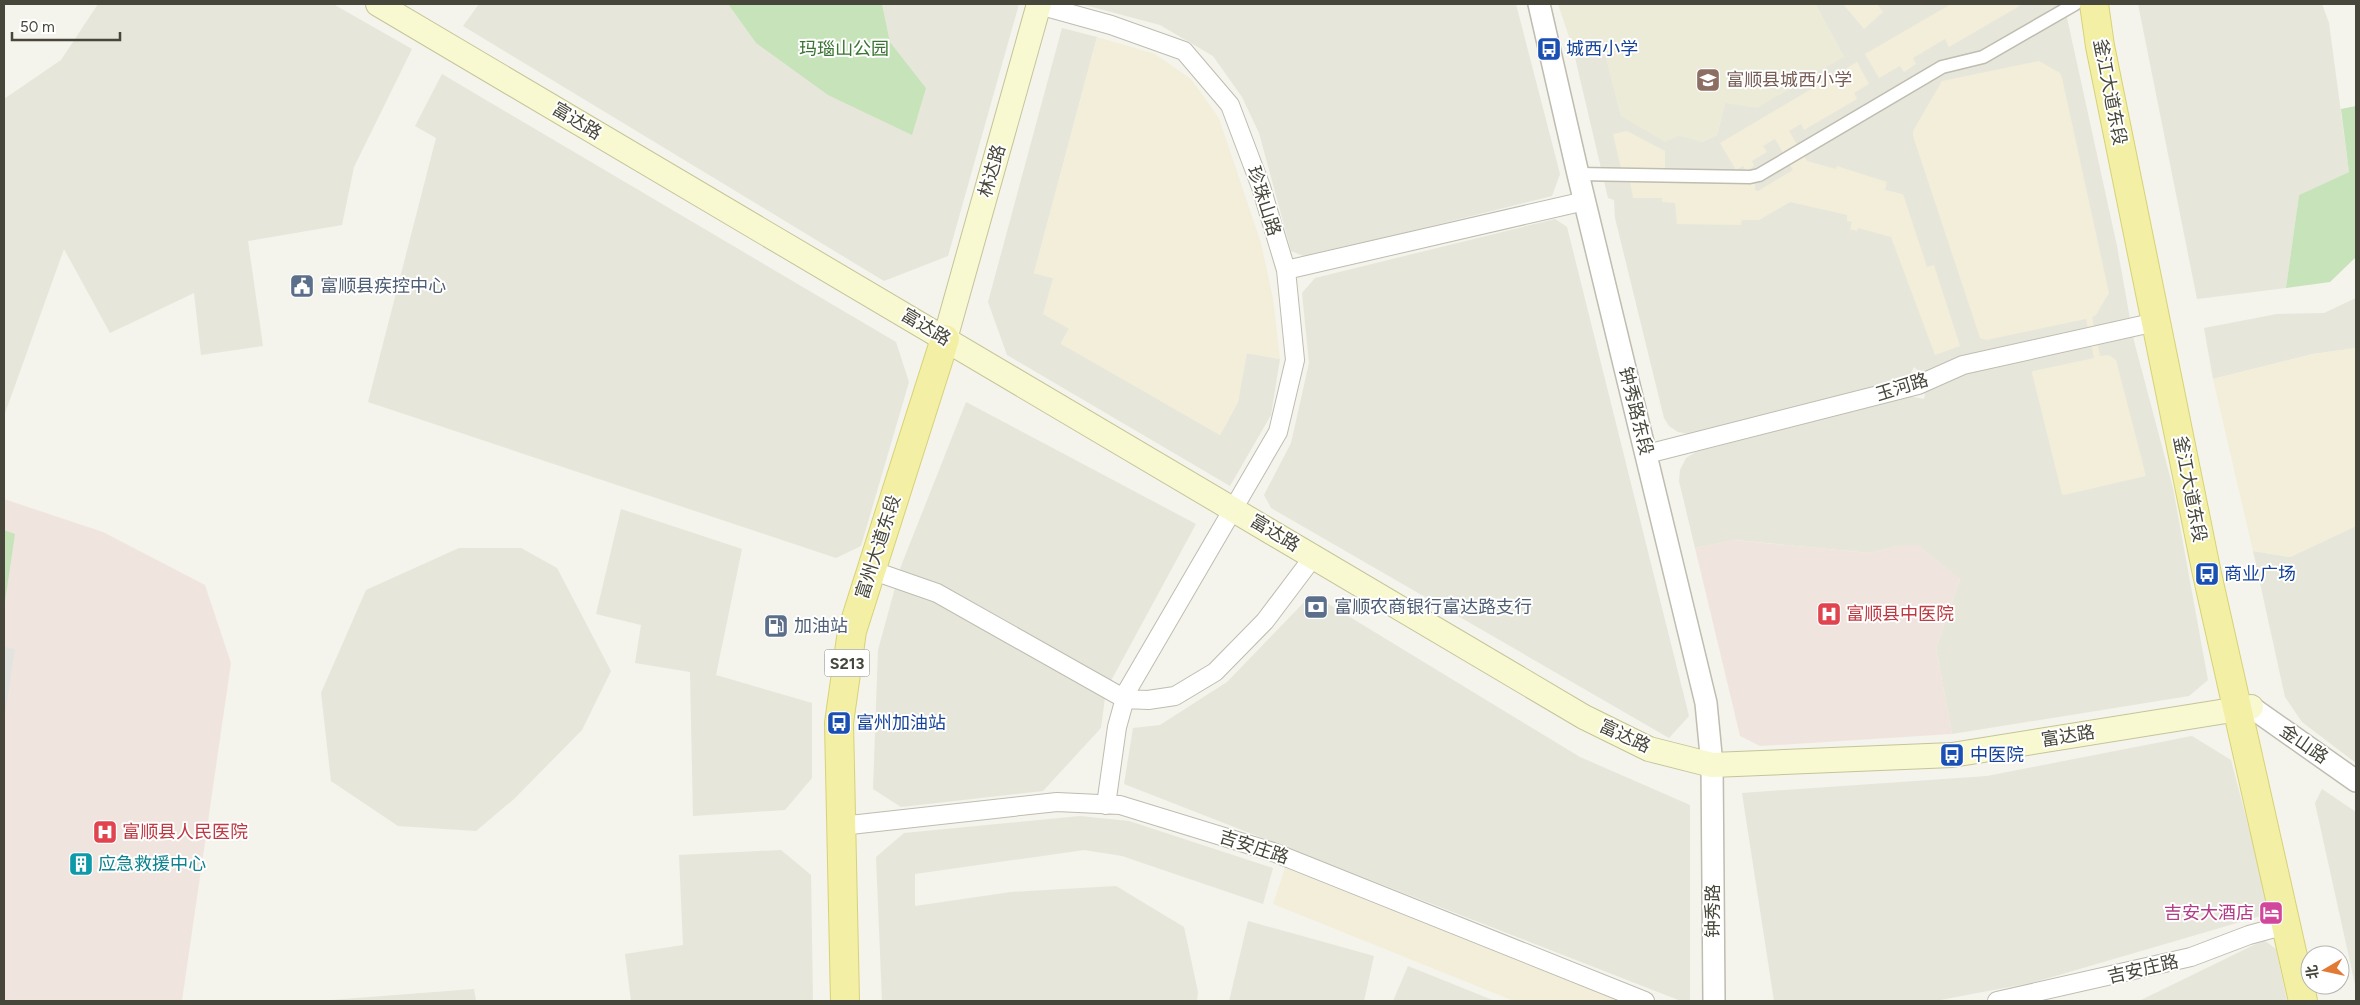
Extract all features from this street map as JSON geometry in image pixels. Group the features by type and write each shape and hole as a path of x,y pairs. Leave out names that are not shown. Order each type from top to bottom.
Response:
{"main road":[{"name":"富达路","path":"378,4 1584,717 1649,749 1712,765 1952,755 2244,708"},
{"name":"釜江大道东段","path":"2094,4 2100,46 2156,322 2244,708 2304,945"},
{"name":"釜江大道东段","path":"2105,4 2111,44 2194,452 2286,925 2303,1001"},
{"name":"林达路","path":"945,339 1039,5"},
{"name":"富州大道东段","path":"845,1001 839,723 852,631 945,339"}],"street":[{"name":"钟秀路东段","path":"1539,4 1584,201 1706,703 1712,765 1712,822"},
{"path":"1578,174 1750,177 1759,175 1942,66 1983,57 2075,4"},
{"name":"珍珠山路","path":"1039,5 1111,25 1184,51 1230,105 1262,187 1286,270 1295,360 1278,432 1127,691 1116,727 1106,805"},
{"path":"1286,270 1584,201"},
{"name":"玉河路","path":"1647,454 1918,385 1963,365 2156,322"},
{"path":"871,570 937,592 1125,699 1148,700 1175,696 1215,672 1265,621 1314,556"},
{"name":"金山路","path":"2244,708 2356,781"},
{"name":"吉安庄路","path":"841,826 1057,802 1120,805 1273,852 1645,1001"},
{"name":"钟秀路","path":"1712,822 1714,1001"},
{"name":"吉安庄路","path":"1997,1001 2191,957 2249,935 2286,925"}],"shaded area":[{"path":"98,4 333,4 412,49 354,167 342,225 248,241 263,346 201,355 194,293 110,333 64,249 4,416 4,99 61,60"},
{"path":"479,4 728,4 756,43 926,88 890,42 882,4 1019,4 948,256 884,281 463,26"},
{"path":"1081,4 1516,4 1560,174 1552,196 1306,257 1291,251 1259,133 1242,97 1213,56 1160,25"},
{"name":"富顺县城西小学","path":"1558,4 1815,4 1844,57 1757,108 1725,103 1717,135 1702,142 1679,136 1665,142 1621,116 1602,42 1573,49"},
{"path":"1815,4 2064,4 2117,246 2134,341 2173,488 2208,680 2189,696 1952,734 1936,648 1960,579 1897,546 1870,553 1735,540 1695,548 1679,481 1680,470 1686,458 1696,452 1909,396 1924,399 1928,379 1914,367 1910,375 1905,379 1689,434 1678,432 1669,426 1664,418 1615,218 1614,200 1608,198 1573,49 1602,41 1621,116 1702,142 1717,135 1725,103 1844,57"},
{"path":"1843,4 1877,4 1883,12 1864,29"},
{"path":"1951,4 2023,4 1949,47 1945,39 1913,58 1916,64 1904,72 1900,66 1879,78 1865,54"},
{"path":"2138,4 2322,4 2329,23 2349,172 2299,195 2286,288 2197,299"},
{"path":"1062,28 1097,37 1034,273 1053,278 1069,329 1061,343 1220,435 1238,402 1246,353 1280,359 1271,415 1230,486 1007,355 988,302"},
{"path":"1097,37 1155,54 1191,79 1219,118 1261,243 1273,298 1280,359 1247,353 1238,402 1220,435 1061,344 1069,329 1043,314 1053,278 1034,273"},
{"path":"2039,61 2060,73 2062,78 2109,293 2096,315 2092,317 2100,356 2109,355 2116,360 2146,476 2064,495 2062,494 2032,373 2033,371 2094,358 2086,319 1986,340 1980,338 1913,136 1913,131 1942,81"},
{"path":"1857,62 1869,84 1854,93 1857,99 1804,130 1801,124 1789,131 1807,161 1836,169 1837,166 1887,182 1885,190 1903,194 1927,267 1934,265 1960,346 1935,355 1891,237 1858,228 1857,231 1850,229 1852,222 1847,221 1847,215 1790,202 1759,220 1742,220 1741,225 1677,224 1675,203 1662,202 1662,198 1633,198 1630,182 1755,184 1755,190 1758,191 1793,170 1775,139 1763,146 1767,152 1752,161 1754,166 1746,171 1743,166 1736,170 1720,143"},
{"path":"442,74 896,342 909,382 861,546 836,558 368,402 436,138 415,126"},
{"path":"1627,131 1665,151 1665,169 1621,168 1613,134"},
{"path":"1555,219 1567,227 1689,716 1669,738 1271,508 1264,495 1291,443 1309,363 1302,293 1315,278"},
{"path":"2356,298 2356,348 2313,354 2213,379 2204,328 2277,314 2324,313"},
{"name":"商业广场","path":"2356,348 2356,526 2290,557 2253,551 2213,379 2313,354"},
{"path":"966,402 1196,524 1106,690 1101,728 1043,791 901,807 873,789 878,650 901,566"},
{"name":"富顺县人民医院","path":"4,499 103,532 205,585 231,663 182,1001 4,1001"},
{"path":"621,509 742,549 716,675 812,703 812,778 785,810 693,816 690,672 635,663 641,625 596,614"},
{"path":"2356,526 2356,763 2302,722 2285,697 2253,551 2290,557"},
{"name":"富顺县中医院","path":"1734,540 1870,553 1897,546 1918,545 1960,579 1936,648 1952,734 1760,746 1740,736 1695,548"},
{"path":"459,548 521,548 557,568 611,671 582,730 514,799 476,831 398,826 331,781 321,693 366,590"},
{"path":"1312,594 1580,757 1690,805 1690,1001 1681,1001 1124,784 1133,728 1160,725 1227,682"},
{"path":"4,647 15,649 4,722"},
{"path":"2192,736 2231,760 2271,913 2035,982 1935,1001 1774,1001 1742,793 1987,776"},
{"path":"2322,789 2356,812 2356,989 2350,962 2350,945 2346,945 2315,803"},
{"path":"1080,816 1129,821 1273,868 1263,904 1122,856 1084,850 915,874 915,906 1011,892 1116,886 1184,927 1198,992 1197,1001 882,1001 876,857 904,833"},
{"path":"781,850 811,875 813,1001 631,1001 625,954 683,945 679,855"},
{"path":"1285,868 1619,1001 1514,1001 1273,904"},
{"path":"1248,921 1374,956 1364,1001 1229,1001"},
{"path":"2264,940 2276,949 2287,1001 2139,1001"},
{"path":"1408,966 1495,1001 1393,1001"},
{"path":"474,989 476,1001 318,1001"}],"green space":[{"name":"玛瑙山公园","path":"728,4 882,4 890,42 926,88 912,135 828,95 756,43"},
{"path":"2356,106 2356,257 2330,282 2286,288 2299,195 2349,172 2341,109"},
{"path":"4,530 15,534 4,608"}],"place":[{"name":"城西小学","path":"1549,49"},
{"name":"富顺县城西小学","path":"1708,80"},
{"name":"富顺县疾控中心","path":"302,286"},
{"name":"商业广场","path":"2207,574"},
{"name":"富顺农商银行富达路支行","path":"1316,607"},
{"name":"富顺县中医院","path":"1829,614"},
{"name":"加油站","path":"776,626"},
{"name":"富州加油站","path":"839,723"},
{"name":"中医院","path":"1952,755"},
{"name":"富顺县人民医院","path":"105,832"},
{"name":"应急救援中心","path":"81,864"},
{"name":"吉安大酒店","path":"2271,913"}]}
